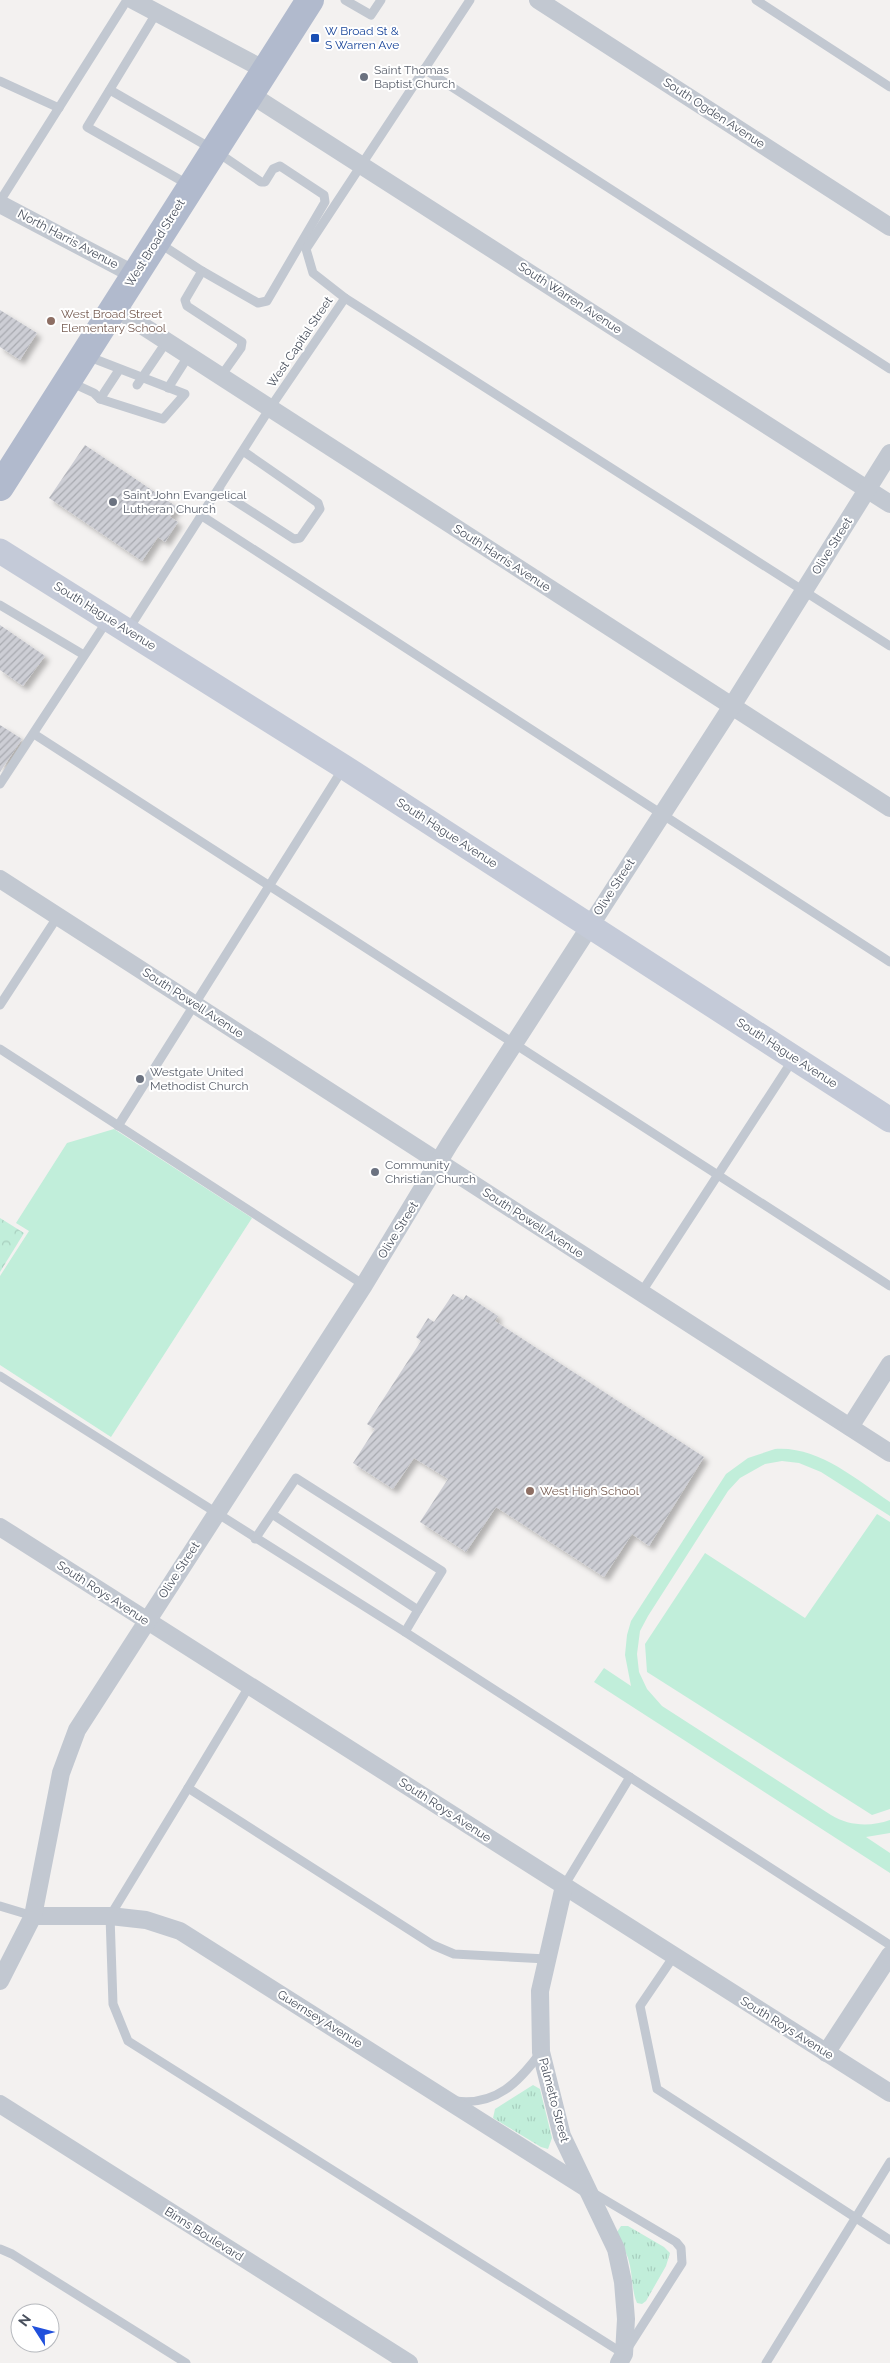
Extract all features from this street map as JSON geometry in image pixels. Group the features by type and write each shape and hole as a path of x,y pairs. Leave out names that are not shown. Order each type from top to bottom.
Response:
{"main road":[{"name":"West Broad Street","path":"0,487 310,0"},
{"name":"South Hague Avenue","path":"0,551 344,767 890,1120"}],"street":[{"name":"South Ogden Avenue","path":"538,0 890,227"},
{"path":"134,1 265,70"},
{"name":"South Warren Avenue","path":"250,94 890,504"},
{"name":"North Harris Avenue","path":"0,203 135,275"},
{"name":"South Harris Avenue","path":"115,308 890,808"},
{"name":"Olive Street","path":"0,1981 33,1916 61,1773 77,1730 364,1284 589,925 732,706 890,453"},
{"name":"South Powell Avenue","path":"0,879 890,1453"},
{"path":"850,1427 890,1364"},
{"name":"South Roys Avenue","path":"0,1528 890,2093"},
{"name":"Palmetto Street","path":"564,1886 540,1990 541,2052 562,2136 616,2250 623,2282 626,2319 621,2359"},
{"name":"Guernsey Avenue","path":"33,1916 110,1916 146,1920 180,1931 586,2188"},
{"path":"826,2053 890,1955"},
{"name":"Binns Boulevard","path":"0,2104 409,2363"}],"lane":[{"path":"347,1 371,15 381,0"},
{"name":"West Capital Street","path":"0,784 84,655 118,625 202,516 270,408 345,298 313,273 306,249 470,0"},
{"path":"756,0 890,87"},
{"path":"0,203 59,108 134,1"},
{"path":"156,12 87,127 191,187"},
{"path":"424,69 890,369"},
{"path":"0,81 59,108"},
{"path":"110,90 214,150 261,182 265,182 273,169 280,166 324,194 325,202 267,301 258,303 156,242"},
{"path":"202,271 184,300 187,306 242,342 241,348 221,376"},
{"path":"345,298 890,646"},
{"path":"139,382 166,341"},
{"path":"68,381 94,393 100,398 144,410 163,419 185,394 139,382 120,370 84,355"},
{"path":"162,388 189,355"},
{"path":"100,398 120,370"},
{"path":"218,490 294,539 300,538 320,509 318,504 243,451"},
{"path":"202,516 890,962"},
{"path":"0,605 84,655"},
{"path":"34,734 890,1286"},
{"path":"118,1126 193,1004 344,767"},
{"path":"0,1004 58,916"},
{"path":"0,1049 364,1284"},
{"path":"641,1293 719,1176 794,1058"},
{"path":"0,1376 255,1539 405,1632 890,1945"},
{"path":"255,1539 296,1478 442,1571 405,1632"},
{"path":"272,1514 418,1610"},
{"path":"250,1686 110,1916 113,2004 128,2041 621,2359 682,2263 680,2248 676,2242 586,2188"},
{"path":"564,1886 630,1777"},
{"path":"188,1788 433,1945 454,1954 548,1959"},
{"path":"0,1906 33,1916"},
{"path":"674,1956 640,2006 658,2089 890,2240"},
{"path":"451,2101 471,2103 502,2092 517,2082 541,2052"},
{"path":"766,2363 890,2162"},
{"path":"0,2249 12,2254 186,2363"}],"green space":[{"path":"114,1129 252,1218 111,1437 0,1365 0,1276 29,1231 16,1223 67,1143"},
{"path":"0,1218 24,1233 0,1272"},
{"path":"775,1449 791,1449 807,1453 821,1458 850,1474 890,1502 890,1516 821,1472 799,1463 782,1461 765,1464 740,1478 728,1491 640,1631 637,1654 639,1672 647,1689 662,1706 831,1815 838,1819 860,1824 875,1824 890,1820 890,1833 866,1837 890,1853 890,1873 594,1682 604,1668 631,1686 625,1655 627,1635 631,1621 726,1474 748,1458"},
{"path":"877,1514 890,1522 890,1809 872,1815 647,1672 645,1644 705,1553 805,1618"},
{"path":"533,2085 540,2089 552,2138 548,2149 541,2147 493,2118 495,2109"},
{"path":"621,2226 628,2226 664,2247 670,2253 666,2266 646,2301 642,2304 637,2303 635,2298 630,2264 617,2232"}],"building":[{"path":"0,310 37,333 20,360 0,347"},
{"name":"Saint John Evangelical Lutheran Church","path":"85,445 177,507 170,517 178,522 165,542 158,537 142,561 49,498"},
{"path":"0,625 45,656 23,686 0,670"},
{"path":"0,725 22,739 0,772"},
{"path":"453,1294 463,1300 466,1295 498,1316 495,1321 704,1457 649,1546 632,1534 604,1577 496,1507 466,1552 420,1522 448,1479 414,1458 393,1489 353,1463 375,1429 367,1424 421,1341 416,1337 428,1318 434,1322"}],"place":[{"name":"W Broad St & S Warren Ave","path":"315,38"},
{"name":"Saint Thomas Baptist Church","path":"364,77"},
{"name":"West Broad Street Elementary School","path":"51,321"},
{"name":"Saint John Evangelical Lutheran Church","path":"113,502"},
{"name":"Westgate United Methodist Church","path":"140,1079"},
{"name":"Community Christian Church","path":"375,1172"},
{"name":"West High School","path":"530,1491"}]}
